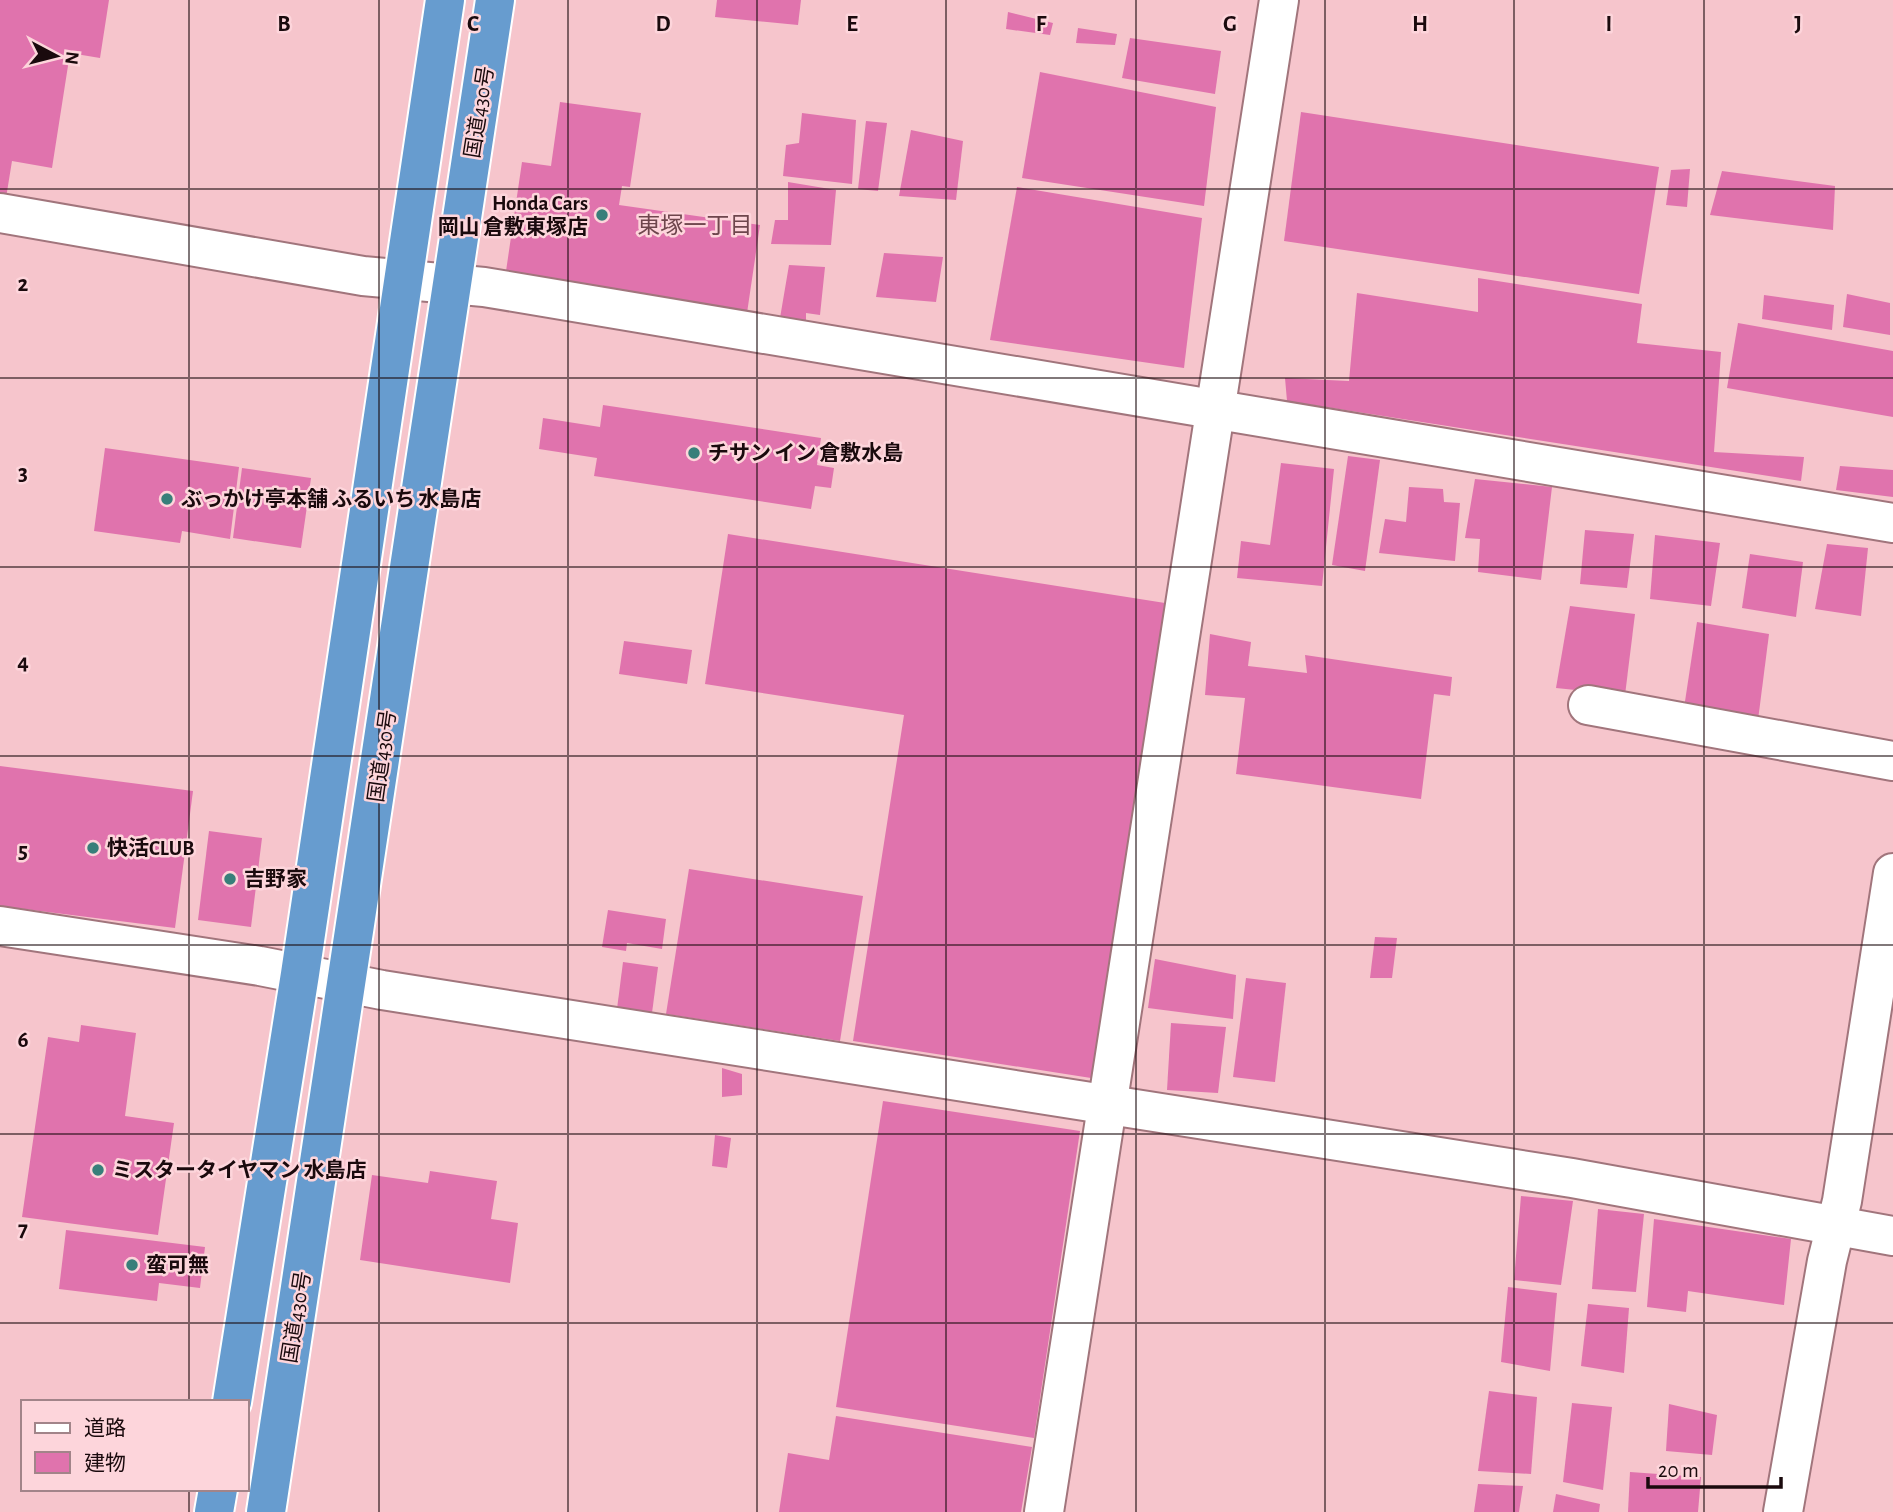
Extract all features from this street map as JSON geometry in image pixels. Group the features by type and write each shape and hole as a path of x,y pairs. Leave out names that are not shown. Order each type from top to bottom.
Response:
{"highway":[{"path":"232,1400 300,974 445,0"},
{"name":"国道430号","path":"266,1512 495,0"},
{"path":"214,1512 218,1491"}],"street":[{"path":"1044,1512 1279,0"},
{"path":"0,213 363,275 453,284 1893,523"},
{"path":"1588,705 1893,761"},
{"path":"1783,1512 1827,1261 1836,1226 1893,873"},
{"path":"0,926 1108,1106 1572,1178 1893,1236"}],"building":[{"path":"0,0 109,0 100,58 70,53 52,168 12,161 6,198 0,197"},
{"path":"717,0 801,0 798,25 715,17"},
{"path":"1008,12 1053,23 1050,35 1006,29"},
{"path":"1078,28 1117,34 1115,45 1076,43"},
{"path":"1130,38 1221,51 1215,94 1122,78"},
{"path":"1040,72 1216,107 1204,206 1022,178"},
{"name":"Honda Cars 岡山 倉敷東塚店","path":"560,102 641,113 630,187 622,186 619,205 760,225 747,313 505,278 522,162 551,166"},
{"path":"1301,112 1659,167 1639,294 1284,241"},
{"path":"802,113 856,120 852,184 783,176 786,145 799,143"},
{"path":"866,121 887,123 878,191 858,189"},
{"path":"911,130 963,141 956,200 899,196"},
{"path":"1690,169 1687,207 1666,205 1671,170"},
{"path":"1722,171 1835,186 1833,230 1710,215"},
{"path":"788,182 836,190 831,245 771,244 775,220 788,220"},
{"path":"1017,187 1202,218 1184,368 990,340"},
{"path":"884,253 943,257 936,302 876,297"},
{"path":"789,265 825,267 820,315 806,313 806,321 780,318"},
{"path":"1478,278 1642,304 1637,343 1721,352 1714,452 1804,457 1801,481 1287,401 1285,378 1349,381 1357,293 1478,312"},
{"path":"1847,294 1890,303 1890,335 1843,327"},
{"path":"1764,295 1834,305 1832,330 1762,319"},
{"path":"1738,323 1893,351 1893,417 1727,388"},
{"name":"チサン イン 倉敷水島","path":"603,405 821,438 817,465 834,468 831,488 815,486 811,509 594,476 597,458 539,449 543,418 600,427"},
{"name":"ぶっかけ亭本舗 ふるいち 水島店","path":"105,448 239,467 230,539 182,531 180,543 94,531"},
{"path":"1348,456 1380,460 1365,571 1332,565"},
{"path":"1281,463 1334,469 1322,586 1237,578 1241,541 1270,545"},
{"path":"1840,466 1893,470 1893,497 1836,490"},
{"path":"242,468 311,478 301,548 233,538"},
{"path":"1475,479 1552,487 1541,580 1478,572 1480,539 1465,538"},
{"path":"1409,487 1443,489 1444,502 1460,503 1455,561 1379,553 1385,519 1406,522"},
{"path":"1585,530 1634,534 1627,588 1580,584"},
{"path":"728,534 1165,603 1091,1078 853,1041 904,715 705,684"},
{"path":"1655,535 1720,543 1711,606 1650,599"},
{"path":"1827,544 1868,548 1861,616 1815,609"},
{"path":"1750,554 1803,562 1796,617 1742,608"},
{"path":"1570,606 1635,614 1625,695 1556,688"},
{"path":"1697,622 1769,634 1758,720 1684,708"},
{"path":"1210,634 1251,642 1248,666 1307,673 1305,655 1452,677 1450,696 1434,694 1421,799 1236,774 1245,698 1205,695"},
{"path":"624,641 692,650 687,684 619,674"},
{"name":"快活CLUB","path":"0,766 193,791 175,928 0,906"},
{"name":"吉野家","path":"209,831 262,838 251,927 198,920"},
{"path":"689,869 863,896 840,1041 666,1014"},
{"path":"608,910 666,919 662,949 627,943 626,951 602,947"},
{"path":"1375,937 1397,938 1392,978 1370,978"},
{"path":"1155,959 1236,975 1233,1019 1148,1008"},
{"path":"623,962 658,967 652,1013 617,1009"},
{"path":"1246,978 1286,983 1275,1082 1233,1077"},
{"path":"1171,1023 1226,1027 1218,1093 1167,1090"},
{"name":"ミスタータイヤマン 水島店","path":"81,1025 136,1033 125,1116 174,1123 158,1235 22,1217 48,1037 79,1042"},
{"path":"722,1068 742,1074 742,1095 722,1097"},
{"path":"883,1101 1080,1131 1034,1438 836,1407"},
{"path":"715,1135 731,1138 727,1168 712,1166"},
{"path":"430,1171 497,1181 491,1219 518,1223 510,1283 360,1260 372,1175 428,1183"},
{"path":"1521,1196 1573,1201 1561,1285 1514,1280"},
{"path":"1598,1209 1644,1214 1636,1292 1592,1289"},
{"path":"1654,1219 1791,1239 1784,1305 1688,1291 1686,1312 1647,1307"},
{"name":"蛮可無","path":"66,1230 205,1247 200,1288 159,1283 157,1301 59,1289"},
{"path":"1508,1287 1557,1293 1550,1371 1501,1362"},
{"path":"1588,1304 1629,1308 1624,1373 1581,1366"},
{"path":"1489,1391 1537,1397 1531,1474 1478,1471"},
{"path":"1572,1403 1612,1407 1603,1490 1563,1482"},
{"path":"1669,1404 1717,1415 1712,1455 1666,1451"},
{"path":"836,1416 1032,1447 1021,1512 779,1512 788,1453 829,1460"},
{"path":"1630,1472 1701,1477 1698,1512 1628,1512"},
{"path":"1478,1484 1523,1486 1519,1512 1474,1512"},
{"path":"1556,1494 1600,1504 1599,1512 1553,1512"}],"place":[{"name":"Honda Cars 岡山 倉敷東塚店","path":"602,215"},
{"name":"チサン イン 倉敷水島","path":"694,453"},
{"name":"ぶっかけ亭本舗 ふるいち 水島店","path":"167,499"},
{"name":"快活CLUB","path":"93,848"},
{"name":"吉野家","path":"230,879"},
{"name":"ミスタータイヤマン 水島店","path":"98,1170"},
{"name":"蛮可無","path":"132,1265"}],"district":[{"name":"東塚一丁目","path":"695,225"}]}
